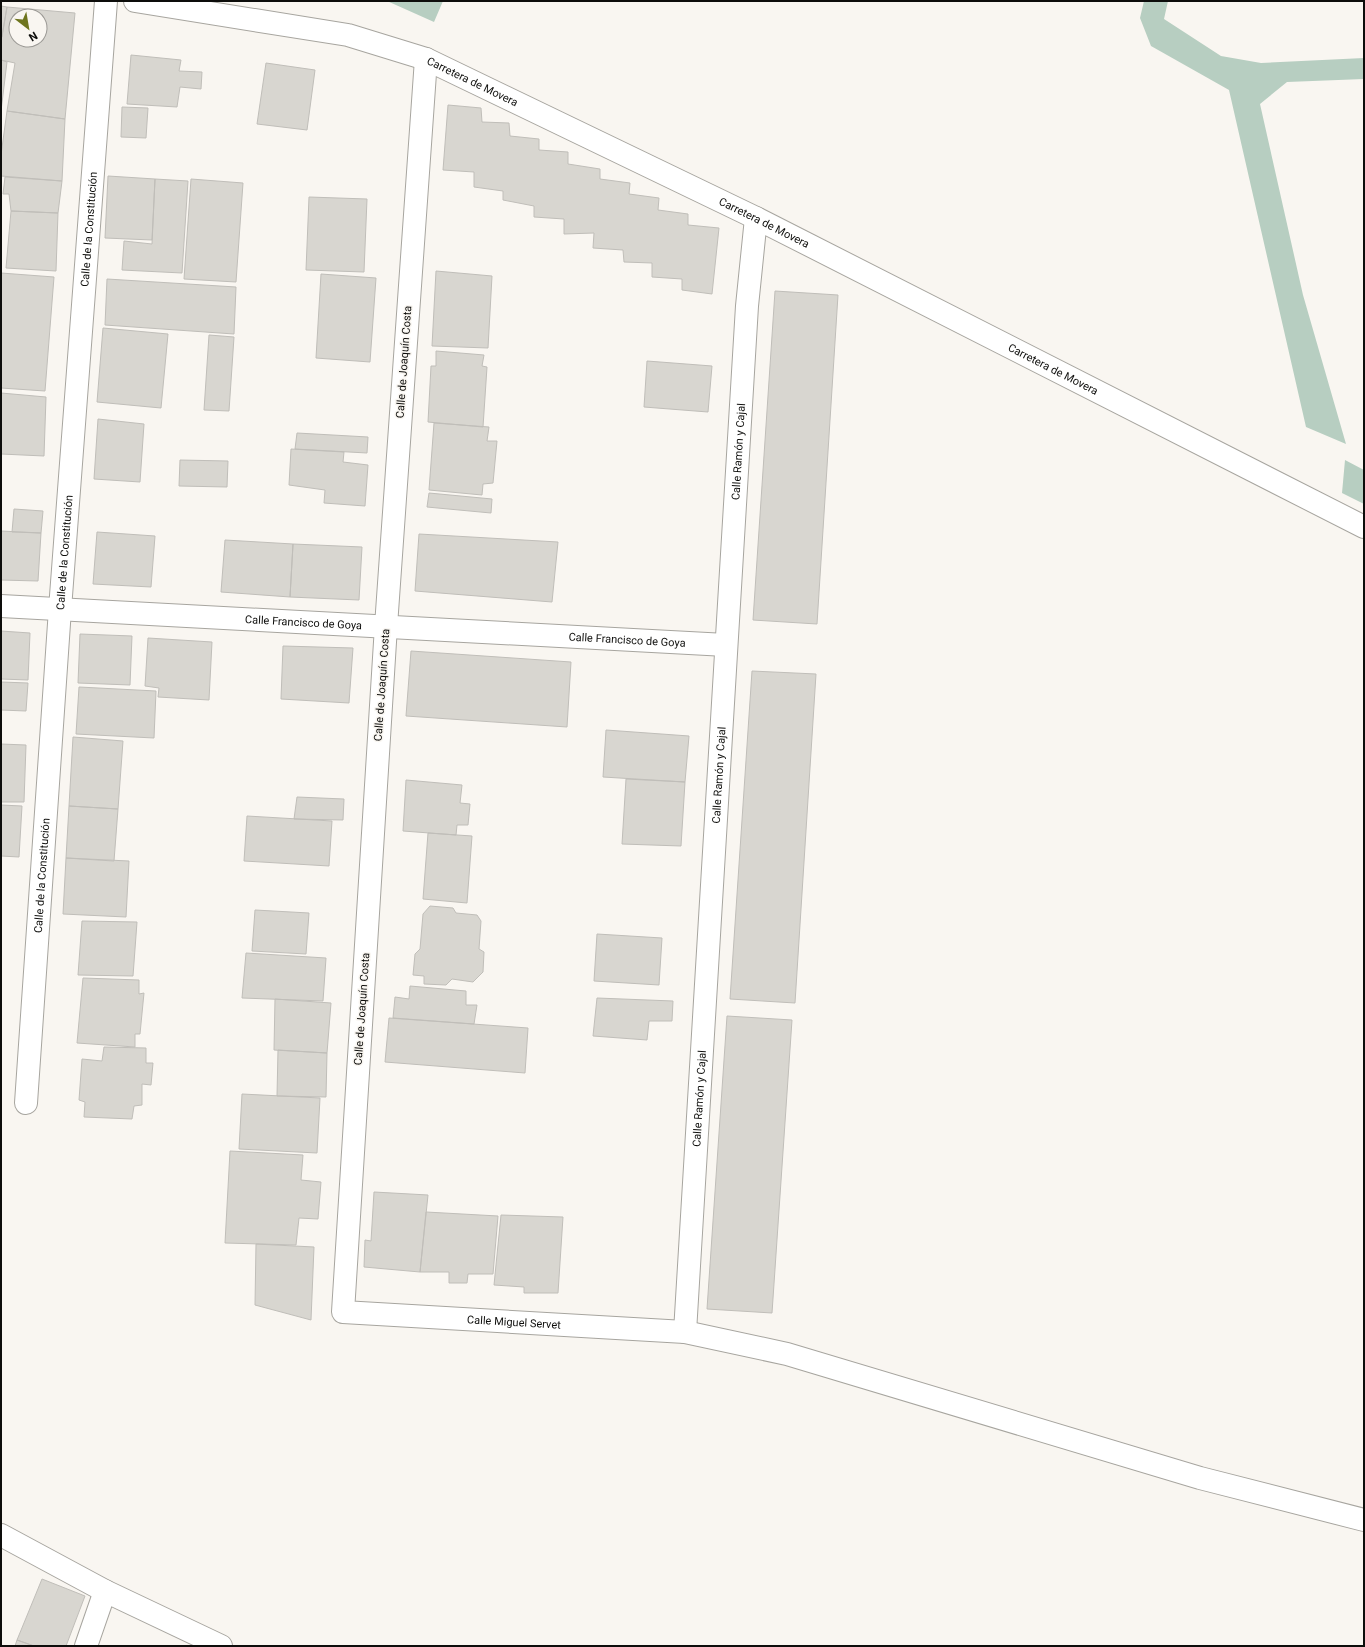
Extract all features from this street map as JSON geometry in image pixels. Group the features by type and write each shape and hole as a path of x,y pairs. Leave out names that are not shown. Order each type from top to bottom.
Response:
{"street":[{"name":"Calle de la Constitución","path":"26,1103 60,609 106,1"},
{"name":"Carretera de Movera","path":"134,1 348,35 426,58 756,218 1364,527"},
{"name":"Calle de Joaquín Costa","path":"342,1312 386,626 426,58"},
{"name":"Calle Ramón y Cajal","path":"685,1332 747,306 756,218"},
{"name":"Calle Francisco de Goya","path":"1,606 726,645"},
{"name":"Calle Miguel Servet","path":"342,1312 685,1332 787,1354 1200,1478 1364,1520"},
{"path":"1,1534 105,1591 221,1646"},
{"path":"86,1646 105,1591"}],"green space":[{"path":"387,1 443,1 434,22"},
{"path":"1144,1 1168,1 1164,19 1221,56 1261,63 1364,58 1364,79 1287,82 1260,104 1303,295 1346,444 1306,427 1229,90 1151,46 1140,18"},
{"path":"1345,460 1364,470 1364,504 1342,493"}],"building":[{"path":"1,6 7,7 2,37 1,37"},
{"path":"7,7 18,8 8,8 8,48 48,48 48,11 75,13 65,119 7,111 15,63 1,60 1,41"},
{"path":"131,55 181,60 179,71 202,72 201,89 180,87 177,107 127,104"},
{"path":"1,60 7,62 1,111"},
{"path":"266,63 315,70 307,130 257,124"},
{"path":"448,105 481,108 482,122 509,123 510,136 539,139 539,150 568,152 568,164 600,169 600,179 630,183 629,194 659,198 658,210 688,214 688,225 719,228 712,294 682,290 682,279 652,277 652,263 624,262 623,250 593,248 594,233 564,234 564,219 534,217 534,206 503,200 503,191 474,187 474,172 443,170"},
{"path":"122,107 148,108 146,138 121,137"},
{"path":"7,111 65,119 62,181 1,176 1,155"},
{"path":"108,176 155,179 152,240 105,238"},
{"path":"5,177 62,181 58,213 11,211 9,194 3,194"},
{"path":"155,179 188,181 182,273 122,270 124,241 152,244"},
{"path":"191,179 243,183 236,282 184,279"},
{"path":"309,197 367,199 364,272 306,270"},
{"path":"11,211 58,213 56,271 6,268"},
{"path":"436,271 492,276 488,348 432,346"},
{"path":"1,273 54,277 45,391 1,388"},
{"path":"321,274 376,278 370,362 316,358"},
{"path":"107,279 236,287 234,334 105,325"},
{"path":"775,291 838,295 817,624 753,620"},
{"path":"103,328 168,334 161,408 97,402"},
{"path":"209,335 234,337 229,411 204,410"},
{"path":"436,351 484,355 482,366 487,367 483,427 428,422 431,366 436,366"},
{"path":"647,361 712,366 708,412 644,407"},
{"path":"1,393 46,397 44,456 1,454"},
{"path":"98,419 144,424 140,482 94,479"},
{"path":"434,423 489,427 487,441 497,441 493,483 483,484 482,495 429,490"},
{"path":"297,433 368,437 367,453 295,449"},
{"path":"291,449 344,452 343,462 368,465 365,506 324,503 325,490 289,485"},
{"path":"180,460 228,461 227,487 179,486"},
{"path":"429,493 492,499 491,513 427,507"},
{"path":"14,509 43,511 41,533 12,532"},
{"path":"1,531 41,533 38,581 1,580"},
{"path":"97,532 155,536 151,587 93,584"},
{"path":"419,534 558,542 552,602 415,591"},
{"path":"225,540 293,544 290,597 221,592"},
{"path":"293,544 362,547 359,600 290,597"},
{"path":"1,631 30,633 28,680 1,679"},
{"path":"80,634 132,636 130,685 78,683"},
{"path":"148,638 212,642 209,700 158,697 159,688 145,686"},
{"path":"283,646 353,648 349,703 281,699"},
{"path":"411,651 571,662 567,727 406,716"},
{"path":"752,671 816,674 795,1003 730,999"},
{"path":"1,682 28,683 26,711 1,710"},
{"path":"79,687 156,691 154,738 76,734"},
{"path":"606,730 689,736 685,782 603,777"},
{"path":"73,737 123,741 118,809 69,806"},
{"path":"1,744 26,745 24,802 1,802"},
{"path":"626,779 685,782 681,846 622,844"},
{"path":"406,780 462,785 460,803 470,804 468,825 457,825 456,835 403,831"},
{"path":"297,797 344,799 343,820 294,819"},
{"path":"1,805 22,806 19,857 1,856"},
{"path":"69,806 118,809 114,861 66,858"},
{"path":"247,816 332,821 329,866 244,861"},
{"path":"428,833 472,836 467,903 423,899"},
{"path":"66,858 129,861 126,917 63,914"},
{"path":"430,906 453,908 456,913 477,915 481,921 479,949 484,952 483,972 473,982 452,979 446,985 424,984 424,976 413,975 415,954 420,949 423,914"},
{"path":"255,910 309,913 306,954 252,951"},
{"path":"82,921 137,922 133,976 78,975"},
{"path":"597,934 662,938 659,985 594,981"},
{"path":"246,953 326,958 323,1001 242,998"},
{"path":"83,978 139,980 139,994 144,993 140,1034 135,1034 135,1047 77,1043"},
{"path":"410,986 466,991 466,1005 477,1005 474,1024 393,1018 395,997 409,999"},
{"path":"597,998 673,1001 672,1021 649,1021 647,1040 593,1036"},
{"path":"275,999 331,1003 327,1053 274,1050"},
{"path":"727,1016 792,1020 772,1313 707,1309"},
{"path":"389,1018 528,1028 525,1073 385,1062"},
{"path":"104,1047 146,1048 146,1063 153,1063 151,1085 142,1084 142,1105 134,1106 132,1119 84,1117 85,1102 79,1100 82,1059 102,1061"},
{"path":"278,1050 327,1053 326,1097 277,1096"},
{"path":"242,1094 320,1098 317,1153 239,1149"},
{"path":"230,1151 303,1155 301,1180 321,1182 318,1219 299,1218 296,1245 225,1243"},
{"path":"374,1192 428,1195 420,1272 364,1267 365,1240 371,1241"},
{"path":"426,1212 498,1216 493,1274 468,1274 467,1283 449,1283 449,1272 420,1272"},
{"path":"501,1215 563,1217 558,1293 524,1293 524,1287 494,1285"},
{"path":"256,1244 314,1247 311,1320 255,1305"},
{"path":"42,1579 85,1596 66,1646 34,1646 17,1640"},
{"path":"17,1640 34,1646 15,1646"}]}
